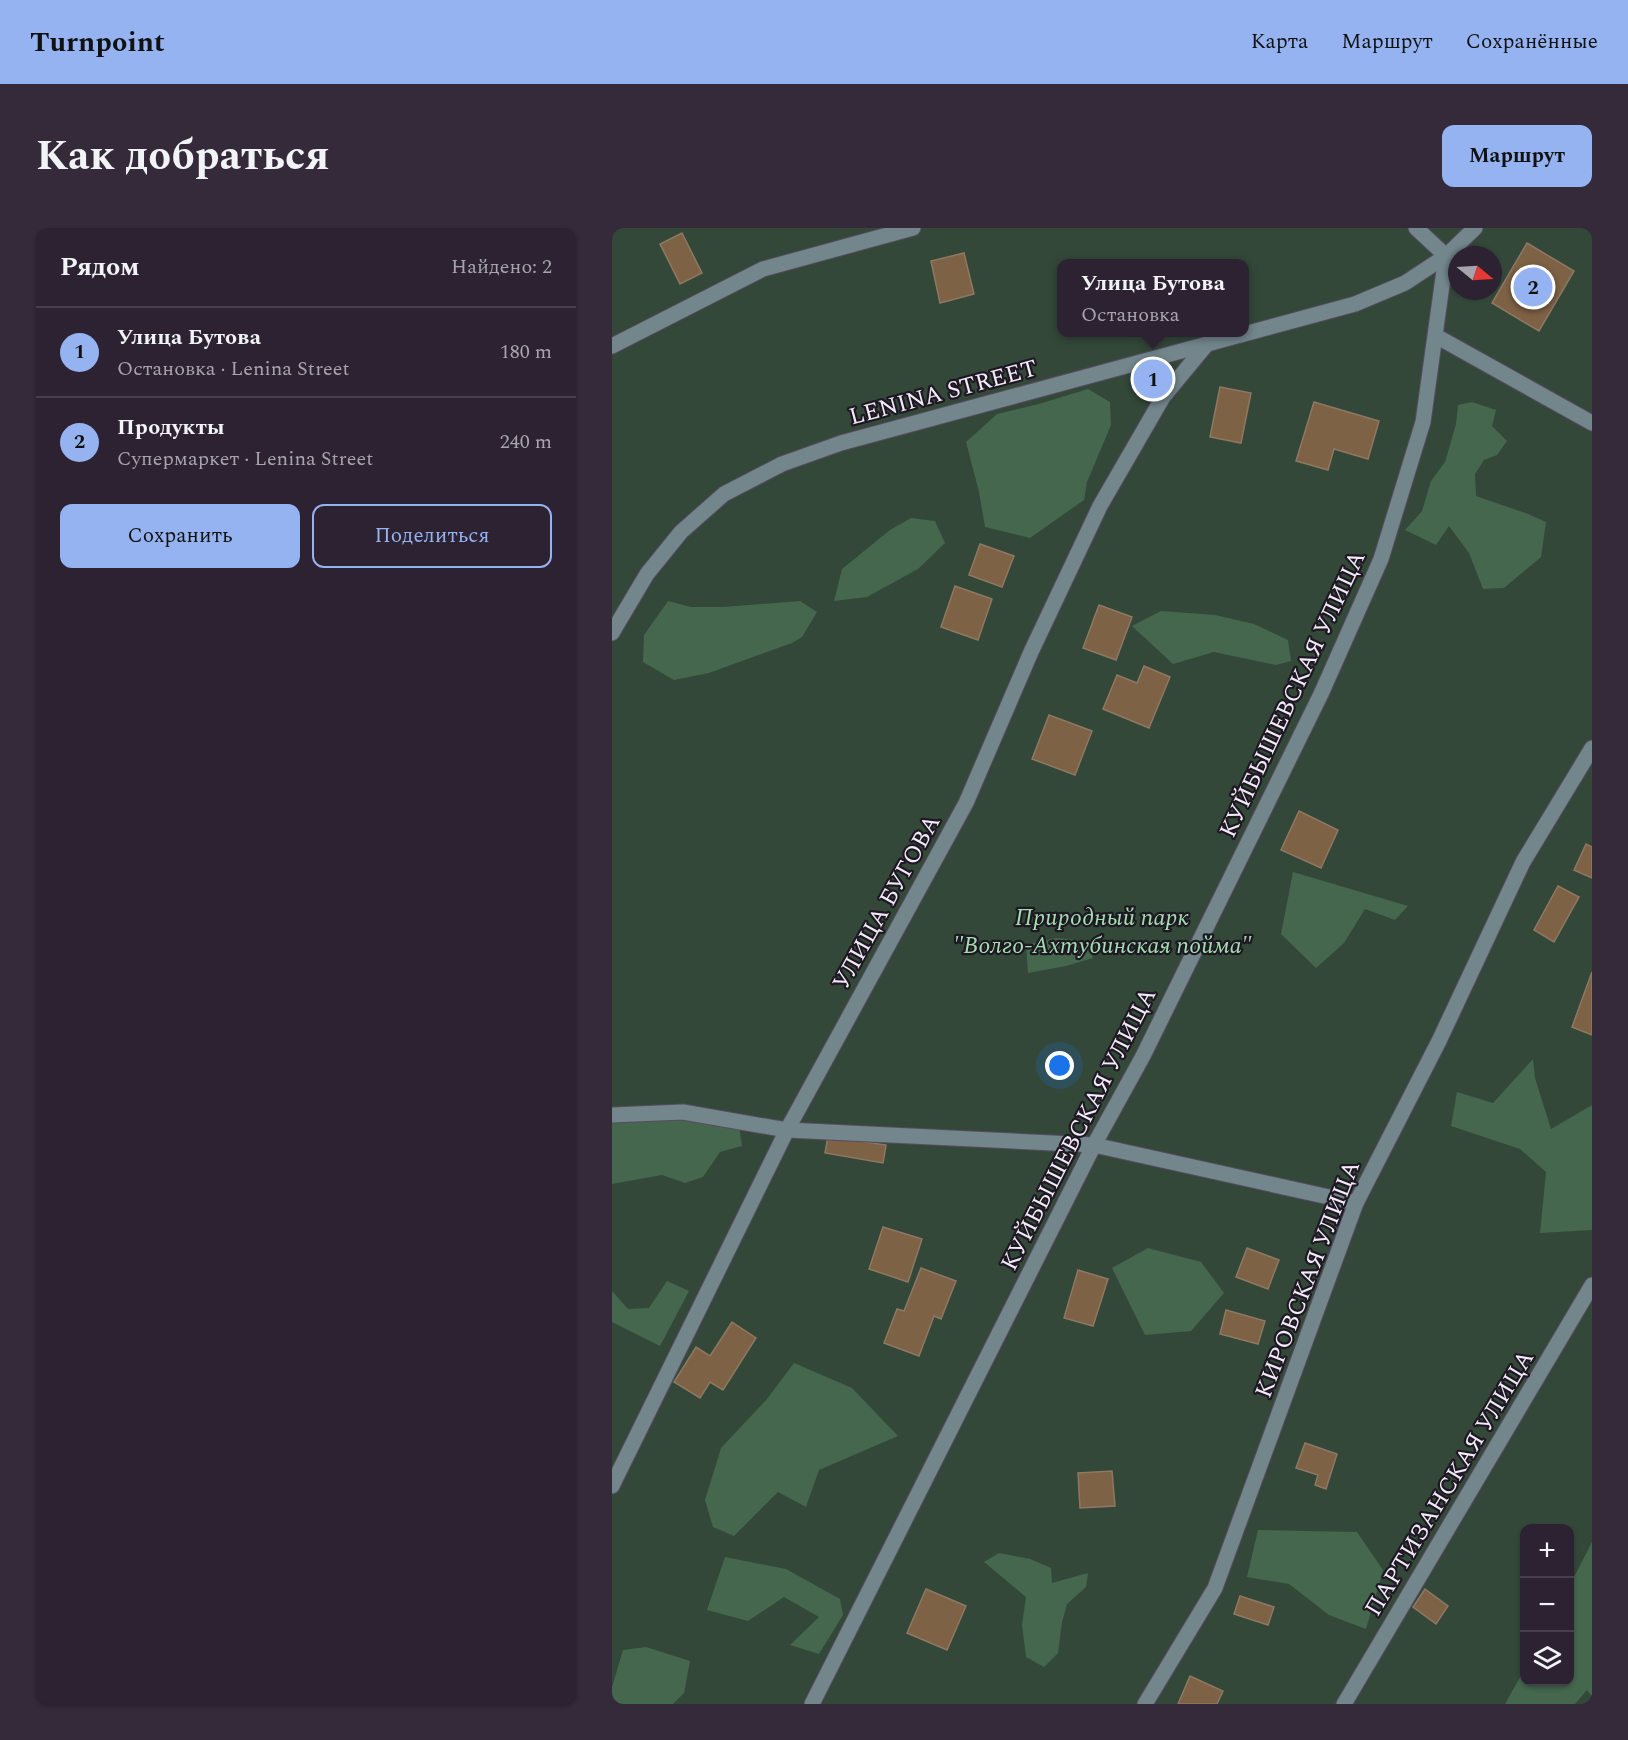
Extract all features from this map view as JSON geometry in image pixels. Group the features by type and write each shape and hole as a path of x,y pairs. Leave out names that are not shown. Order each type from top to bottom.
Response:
{"street":[{"path":"612,346 763,269 913,228"},
{"path":"1416,228 1446,256"},
{"name":"LENINA STREET","path":"1249,333 1355,304 1405,283 1446,256 1475,228"},
{"name":"КУЙБЫШЕВСКАЯ УЛИЦА","path":"812,1704 1094,1145 1143,1056 1321,694 1381,559 1423,422 1446,256"},
{"path":"1436,336 1592,423"},
{"name":"LENINA STREET","path":"612,633 647,574 681,532 724,494 782,464 841,443 1233,337"},
{"name":"УЛИЦА БУГОВА","path":"612,1486 787,1130 966,803 1031,652 1100,506 1164,397 1207,344"},
{"name":"КИРОВСКАЯ УЛИЦА","path":"1145,1704 1215,1588 1356,1203 1439,1041 1523,862 1592,748"},
{"path":"612,1115 683,1112 787,1130 1094,1145 1356,1203"},
{"name":"ПАРТИЗАНСКАЯ УЛИЦА","path":"1344,1704 1592,1285"}],"green space":[{"name":"Природный парк \"Волго-Ахтубинская пойма\"","path":"612,228 1592,228 1592,1704 612,1704"},
{"path":"1088,389 1110,402 1111,425 1087,482 1084,500 1030,538 985,527 966,442 997,414"},
{"path":"1472,402 1496,410 1492,426 1507,441 1497,455 1484,460 1475,474 1476,496 1546,522 1541,557 1504,588 1483,589 1469,553 1449,526 1436,545 1405,530 1422,511 1431,481 1445,462 1456,424 1458,405"},
{"path":"911,518 935,521 945,543 918,569 867,597 834,601 842,569 890,530"},
{"path":"668,601 691,607 723,607 800,601 817,612 802,637 792,643 709,673 674,680 643,662 644,635"},
{"path":"1161,611 1215,615 1254,624 1288,640 1291,661 1276,665 1214,652 1173,664 1132,626"},
{"path":"1293,872 1408,906 1395,920 1365,909 1344,943 1316,968 1281,934"},
{"path":"1056,938 1086,941 1093,958 1028,973 1026,945"},
{"path":"1533,1059 1535,1078 1551,1129 1592,1105 1592,1230 1540,1233 1546,1172 1520,1149 1451,1126 1457,1092 1493,1103"},
{"path":"612,1116 711,1116 739,1126 742,1146 720,1152 703,1177 685,1183 662,1175 612,1184"},
{"path":"1148,1248 1201,1262 1224,1293 1191,1331 1145,1335 1112,1268"},
{"path":"667,1281 689,1291 660,1346 612,1322 612,1291 628,1309 649,1308"},
{"path":"794,1363 852,1388 898,1436 819,1470 806,1507 778,1492 734,1536 713,1527 705,1500 721,1448 767,1399"},
{"path":"1258,1530 1357,1532 1383,1570 1366,1629 1329,1615 1289,1584 1247,1577"},
{"path":"1592,1542 1592,1697 1587,1690 1575,1704 1505,1704 1520,1677 1520,1686 1574,1686 1574,1577"},
{"path":"999,1553 1030,1559 1051,1568 1052,1583 1088,1573 1086,1587 1067,1604 1058,1653 1044,1667 1026,1657 1022,1625 1026,1597 984,1562"},
{"path":"725,1557 786,1569 840,1599 843,1615 819,1654 790,1645 819,1617 784,1597 748,1621 707,1610"},
{"path":"646,1647 690,1661 684,1693 673,1704 612,1704 612,1687 623,1650"}],"building":[{"path":"682,233 702,273 680,284 660,244"},
{"path":"1527,243 1574,271 1539,331 1492,303 1494,300 1502,300 1502,286"},
{"path":"964,253 974,294 940,303 931,261"},
{"path":"1220,387 1251,393 1241,443 1210,437"},
{"path":"1314,402 1379,421 1368,459 1334,449 1328,470 1296,461"},
{"path":"980,544 1014,556 1002,587 969,575"},
{"path":"955,586 992,599 978,640 941,627"},
{"path":"1099,605 1132,617 1116,660 1083,648"},
{"path":"1144,666 1170,677 1149,728 1103,709 1117,675 1137,683"},
{"path":"1049,715 1092,731 1075,775 1032,759"},
{"path":"1299,811 1338,830 1321,868 1281,850"},
{"path":"1586,844 1592,847 1592,878 1574,870"},
{"path":"1558,886 1579,897 1554,942 1534,930"},
{"path":"1592,972 1592,1035 1572,1027"},
{"path":"828,1136 886,1145 883,1163 825,1153"},
{"path":"883,1227 922,1239 908,1282 869,1269"},
{"path":"1247,1248 1279,1260 1268,1289 1236,1277"},
{"path":"921,1268 956,1281 941,1319 934,1316 919,1356 884,1343 897,1309 904,1311"},
{"path":"1078,1270 1108,1279 1093,1326 1064,1318"},
{"path":"1226,1310 1265,1321 1258,1344 1220,1334"},
{"path":"732,1322 756,1338 723,1390 710,1382 700,1398 674,1382 696,1347 710,1356"},
{"path":"1305,1443 1337,1454 1326,1489 1315,1485 1318,1475 1296,1468"},
{"path":"1112,1471 1115,1506 1080,1508 1078,1473"},
{"path":"926,1589 966,1606 947,1650 907,1633"},
{"path":"1425,1589 1448,1606 1436,1624 1413,1607"},
{"path":"1240,1596 1274,1607 1268,1625 1234,1614"},
{"path":"1190,1676 1223,1691 1217,1704 1178,1704"}],"place":[{"name":"Продукты","path":"1533,287"},
{"name":"Улица Бутова","path":"1153,379"}]}
